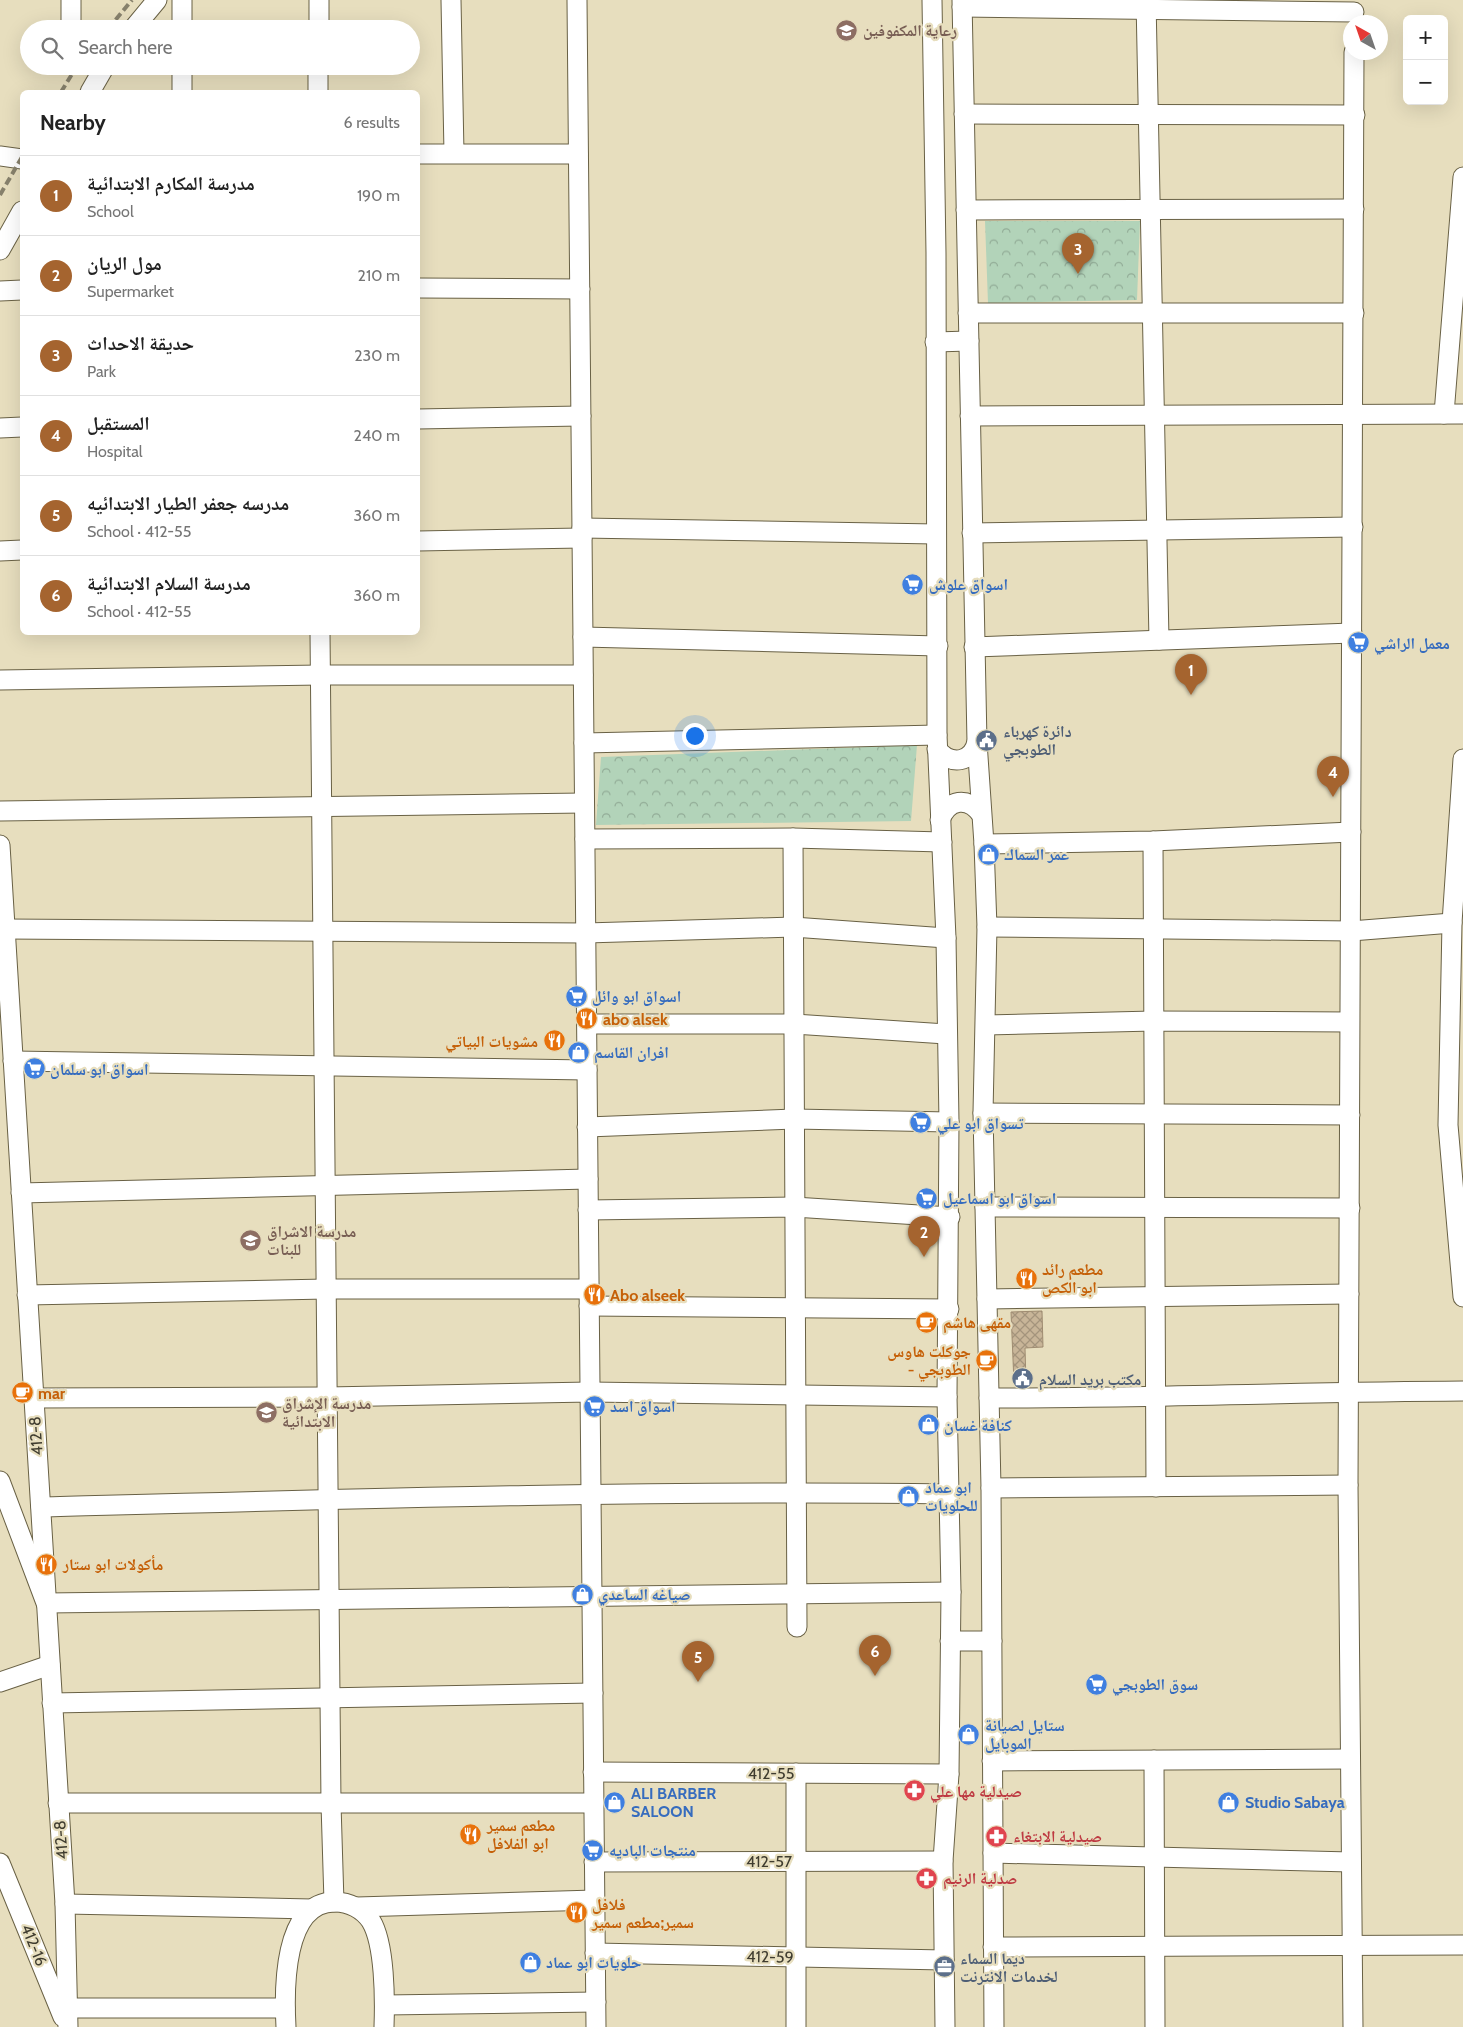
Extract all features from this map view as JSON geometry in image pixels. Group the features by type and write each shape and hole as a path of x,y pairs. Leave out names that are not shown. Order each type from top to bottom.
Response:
{"street":[{"path":"71,0 71,20"},
{"path":"140,20 157,0"},
{"path":"182,0 182,20"},
{"path":"319,0 319,20"},
{"path":"451,0 454,153"},
{"path":"577,0 596,2027"},
{"path":"932,0 938,646 937,742 946,938 950,1217 947,1397 951,1592 949,1774 943,1861 945,2027"},
{"path":"994,2027 991,1488 984,1113 986,927 984,844 977,742 974,647 962,3 1146,5 1354,11"},
{"path":"1146,5 1159,640"},
{"path":"1352,2027 1348,1391 1354,60"},
{"path":"91,90 100,75"},
{"path":"182,75 182,90"},
{"path":"318,75 318,90"},
{"path":"964,114 1355,115"},
{"path":"420,154 578,154"},
{"path":"0,156 20,159"},
{"path":"970,416 1353,416 1454,414 1463,177"},
{"path":"966,210 1354,209"},
{"path":"0,250 20,214"},
{"path":"420,288 580,289"},
{"path":"0,291 20,290"},
{"path":"968,313 1354,313"},
{"path":"935,342 969,341"},
{"path":"420,419 581,416"},
{"path":"0,428 20,427"},
{"path":"972,533 1353,527"},
{"path":"420,541 582,533 936,534"},
{"path":"0,551 20,550"},
{"path":"974,647 1352,633"},
{"path":"320,635 330,1804 334,1902"},
{"path":"583,637 938,646"},
{"path":"0,680 321,675 583,675"},
{"path":"937,742 946,759 960,761 972,754 977,742"},
{"path":"584,744 937,742"},
{"path":"1463,759 1452,923 1457,1014 1448,1125 1463,1297"},
{"path":"940,820 943,811 950,805 958,802 968,802 981,814"},
{"path":"0,811 584,804"},
{"path":"984,844 1153,841 1351,832"},
{"path":"585,839 793,838 942,842"},
{"path":"793,838 796,1628"},
{"path":"1153,841 1156,1487"},
{"name":"412-8","path":"0,845 5,929 9,1075 21,1193 28,1295 65,1904 68,2027"},
{"path":"986,927 1351,931 1452,923"},
{"path":"5,929 586,933 793,927 946,938"},
{"path":"986,1025 1154,1021 1349,1022"},
{"path":"586,1024 794,1024 946,1034"},
{"path":"9,1075 324,1066 587,1070"},
{"path":"984,1113 1350,1115"},
{"path":"588,1127 794,1120 949,1122"},
{"path":"21,1193 588,1179"},
{"path":"588,1210 794,1207 950,1217"},
{"path":"985,1207 1350,1208"},
{"path":"28,1295 326,1289 589,1298 795,1308 949,1309"},
{"path":"987,1299 1349,1294"},
{"path":"989,1398 1155,1398 1348,1391 1463,1391"},
{"path":"34,1398 327,1397 590,1392 947,1397"},
{"path":"0,1481 46,1603 592,1598 796,1592 951,1592"},
{"path":"991,1488 1348,1485"},
{"path":"40,1507 591,1493 796,1492 950,1494"},
{"path":"950,1641 992,1641"},
{"path":"0,1682 50,1665"},
{"path":"52,1703 593,1693"},
{"path":"992,1760 1350,1759"},
{"path":"1154,1760 1155,2027"},
{"name":"412-55","path":"594,1772 949,1774"},
{"path":"796,1773 796,2027"},
{"path":"58,1803 594,1803"},
{"path":"993,1853 1351,1862"},
{"name":"412-57","path":"594,1862 943,1861"},
{"name":"412-16","path":"0,1864 68,2027"},
{"path":"65,1904 312,1909 334,1902 357,1908 595,1900"},
{"path":"357,1908 364,1913 375,1930 383,1980 384,2027"},
{"path":"67,2008 285,2018 288,1965 294,1937 298,1924 312,1909"},
{"path":"993,1947 1463,1945"},
{"name":"412-59","path":"595,1954 944,1960"},
{"path":"385,2004 596,2002"}],"green space":[{"path":"985,221 1140,221 1137,300 988,303"},
{"path":"917,745 911,821 596,825 601,757"}],"building":[{"path":"1042,1311 1043,1347 1025,1348 1026,1382 1014,1383 1011,1312"}],"railway":[{"path":"115,20 132,0"},
{"path":"62,90 71,75"},
{"path":"0,195 20,160"}],"place":[{"name":"رعاية المكفوفين","path":"847,30"},
{"name":"حديقة الاحداث","path":"1078,274"},
{"name":"اسواق علوش","path":"913,584"},
{"name":"معمل الراشي","path":"1358,643"},
{"name":"مدرسة المكارم الابتدائية","path":"1191,695"},
{"name":"دائرة كهرباء الطوبجي","path":"987,740"},
{"name":"المستقبل","path":"1333,797"},
{"name":"عمر السماك","path":"988,854"},
{"name":"اسواق ابو وائل","path":"576,996"},
{"name":"abo alsek","path":"587,1019"},
{"name":"مشويات البياتي","path":"554,1041"},
{"name":"افران القاسم","path":"578,1052"},
{"name":"اسواق ابو سلمان","path":"34,1069"},
{"name":"تسواق ابو علي","path":"921,1123"},
{"name":"اسواق ابو اسماعيل","path":"927,1198"},
{"name":"مدرسة الاشراق للبنات","path":"251,1240"},
{"name":"مول الريان","path":"924,1257"},
{"name":"مطعم رائد ابو الكص","path":"1026,1278"},
{"name":"Abo alseek","path":"594,1295"},
{"name":"مقهى هاشم","path":"927,1322"},
{"name":"جوكلت هاوس - الطوبجي","path":"987,1360"},
{"name":"مكتب بريد السلام","path":"1023,1379"},
{"name":"mar","path":"22,1393"},
{"name":"اسواق اسد","path":"594,1406"},
{"name":"مدرسة الإشراق الابتدائية","path":"266,1412"},
{"name":"كنافة غسان","path":"928,1425"},
{"name":"ابو عماد للحلويات","path":"909,1496"},
{"name":"مأكولات ابو ستار","path":"47,1564"},
{"name":"صياغه الساعدي","path":"582,1594"},
{"name":"مدرسة السلام الابتدائية","path":"875,1676"},
{"name":"مدرسه جعفر الطيار الابتدائيه","path":"698,1682"},
{"name":"سوق الطوبجي","path":"1096,1684"},
{"name":"ستايل لصيانة الموبايل","path":"969,1734"},
{"name":"صيدلية مها علي","path":"914,1791"},
{"name":"ALI BARBER SALOON","path":"615,1802"},
{"name":"Studio Sabaya","path":"1229,1802"},
{"name":"مطعم سمير ابو الفلافل","path":"471,1834"},
{"name":"صيدلية الابتغاء","path":"997,1836"},
{"name":"منتجات الباديه","path":"593,1850"},
{"name":"صدلية الرنيم","path":"927,1878"},
{"name":"فلافل سمير;مطعم سمير","path":"576,1913"},
{"name":"حلويات ابو عماد","path":"530,1962"},
{"name":"ديما السماء لخدمات الانترنت","path":"944,1967"}]}
